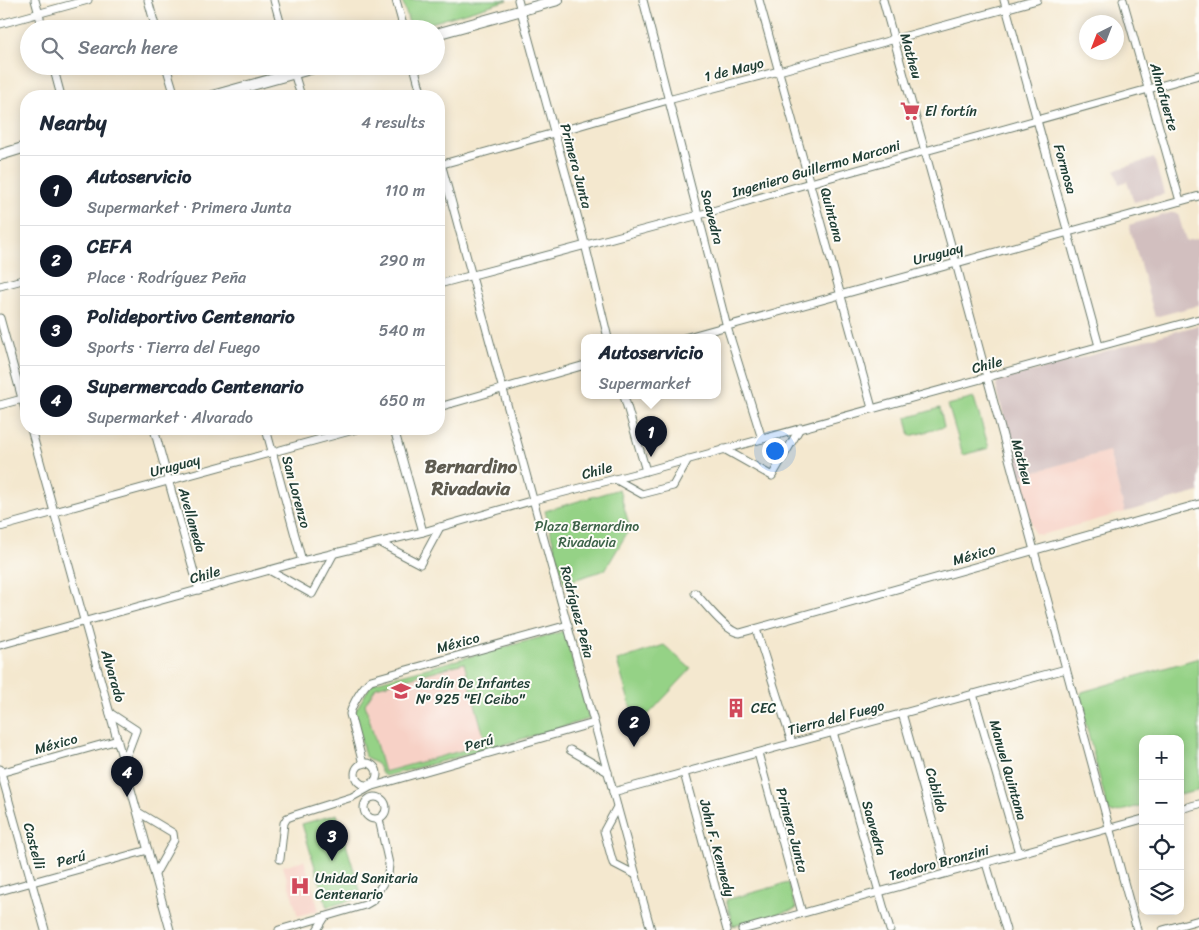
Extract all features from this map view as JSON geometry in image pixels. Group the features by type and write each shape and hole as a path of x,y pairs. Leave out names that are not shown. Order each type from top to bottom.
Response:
{"main road":[{"path":"445,32 558,0"},
{"path":"231,90 277,75"},
{"path":"0,155 20,149"}],"street":[{"path":"35,0 40,20"},
{"path":"0,24 88,0"},
{"path":"148,0 154,20"},
{"path":"274,0 280,20"},
{"path":"396,0 402,20"},
{"name":"Primera Junta","path":"518,0 585,244 607,334"},
{"name":"Saavedra","path":"643,0 727,327 762,439"},
{"name":"Quintana","path":"759,0 872,408"},
{"name":"Matheu","path":"883,0 1137,930"},
{"name":"Formosa","path":"1004,0 1069,231 1099,346"},
{"name":"1 de Mayo","path":"445,164 668,100 1037,0"},
{"name":"Almafuerte","path":"1123,0 1180,201"},
{"path":"55,75 59,90"},
{"path":"168,75 172,90"},
{"path":"294,75 298,90"},
{"path":"416,75 420,90"},
{"name":"Ingeniero Guillermo Marconi","path":"445,282 1199,75"},
{"name":"Rodríguez Peña","path":"445,182 651,930"},
{"name":"Uruguay","path":"700,334 1199,196"},
{"path":"0,286 20,281"},
{"path":"0,318 20,385"},
{"name":"Chile","path":"0,645 302,561 423,532 1199,319"},
{"path":"445,404 581,366"},
{"path":"0,405 20,399"},
{"path":"625,399 646,471"},
{"path":"724,449 772,476 800,428"},
{"name":"Alvarado","path":"33,435 170,930"},
{"name":"Avellaneda","path":"156,435 199,590"},
{"name":"San Lorenzo","path":"268,435 302,561"},
{"name":"Uruguay","path":"0,526 335,435"},
{"path":"396,435 423,532"},
{"path":"615,479 642,494 673,486 688,459"},
{"name":"México","path":"695,593 726,626 734,633 740,633 1199,504"},
{"path":"380,542 420,564 440,527"},
{"path":"269,570 312,594 334,554"},
{"name":"México","path":"362,764 350,714 351,707 360,692 371,680 568,625"},
{"path":"756,629 792,743"},
{"name":"Tierra del Fuego","path":"613,792 1066,669"},
{"name":"Manuel Quintana","path":"973,694 1019,853"},
{"path":"110,713 136,730 124,762"},
{"name":"Cabildo","path":"902,714 947,873"},
{"name":"Perú","path":"280,859 282,828 287,818 352,797 370,786 594,723"},
{"name":"Saavedra","path":"834,732 890,930"},
{"name":"México","path":"0,771 118,740"},
{"path":"570,750 608,772"},
{"name":"Primera Junta","path":"758,753 802,914"},
{"path":"362,764 372,764 377,770 376,781 370,786 359,783 355,777 358,766 362,764"},
{"name":"Castelli","path":"0,771 44,930"},
{"name":"John F. Kennedy","path":"684,773 726,930"},
{"path":"370,786 374,797"},
{"path":"370,798 381,798 387,808 385,815 379,820 371,819 364,811 365,804 370,798"},
{"path":"1184,808 1199,804"},
{"path":"617,807 604,830 613,863 636,875"},
{"path":"138,812 172,833 174,840 155,874"},
{"path":"279,930 365,905 372,901 388,875 390,864 379,820"},
{"name":"Teodoro Bronzini","path":"742,930 768,926 802,914 879,892 1139,820"},
{"name":"Perú","path":"0,891 148,850"},
{"path":"986,863 1006,930"},
{"path":"317,930 325,917"},
{"path":"1163,930 1199,920"}],"shaded area":[{"path":"1154,158 1164,194 1134,202 1127,181 1119,184 1115,170"},
{"path":"1174,212 1178,214 1186,241 1199,238 1199,305 1155,317 1129,225"},
{"path":"1199,325 1199,492 1125,512 1109,451 1019,476 996,386 998,381"},
{"path":"1109,451 1125,512 1041,535 1034,533 1019,476"},
{"path":"464,663 487,744 384,772 365,704 376,687"},
{"name":"Unidad Sanitaria Centenario","path":"304,860 319,910 298,916 283,866"}],"green space":[{"path":"402,0 508,0 441,20 408,20"},
{"path":"974,398 989,448 963,455 948,405"},
{"path":"940,408 944,427 910,436 906,418"},
{"name":"Plaza Bernardino Rivadavia","path":"619,489 630,528 605,570 564,583 545,511"},
{"path":"564,631 589,719 488,749 386,776 382,774 378,765 365,756 354,713 372,683","holes":["464,663 486,744 384,772 365,704 376,687"]},
{"path":"664,645 691,669 648,715 634,718 617,661"},
{"path":"1199,658 1199,790 1184,794 1184,735 1139,735 1139,806 1113,813 1108,810 1079,698 1082,692"},
{"path":"337,814 362,897 327,907 302,824"},
{"path":"788,883 796,909 733,926 726,900"}],"place":[{"name":"El fortín","path":"910,111"},
{"name":"Autoservicio","path":"651,457"},
{"name":"Jardín De Infantes Nº 925 \"El Ceibo\"","path":"401,691"},
{"name":"CEC","path":"736,708"},
{"name":"CEFA","path":"634,747"},
{"name":"Supermercado Centenario","path":"127,797"},
{"name":"Polideportivo Centenario","path":"332,861"},
{"name":"Unidad Sanitaria Centenario","path":"300,886"}],"district":[{"name":"Bernardino Rivadavia","path":"471,477"}]}
